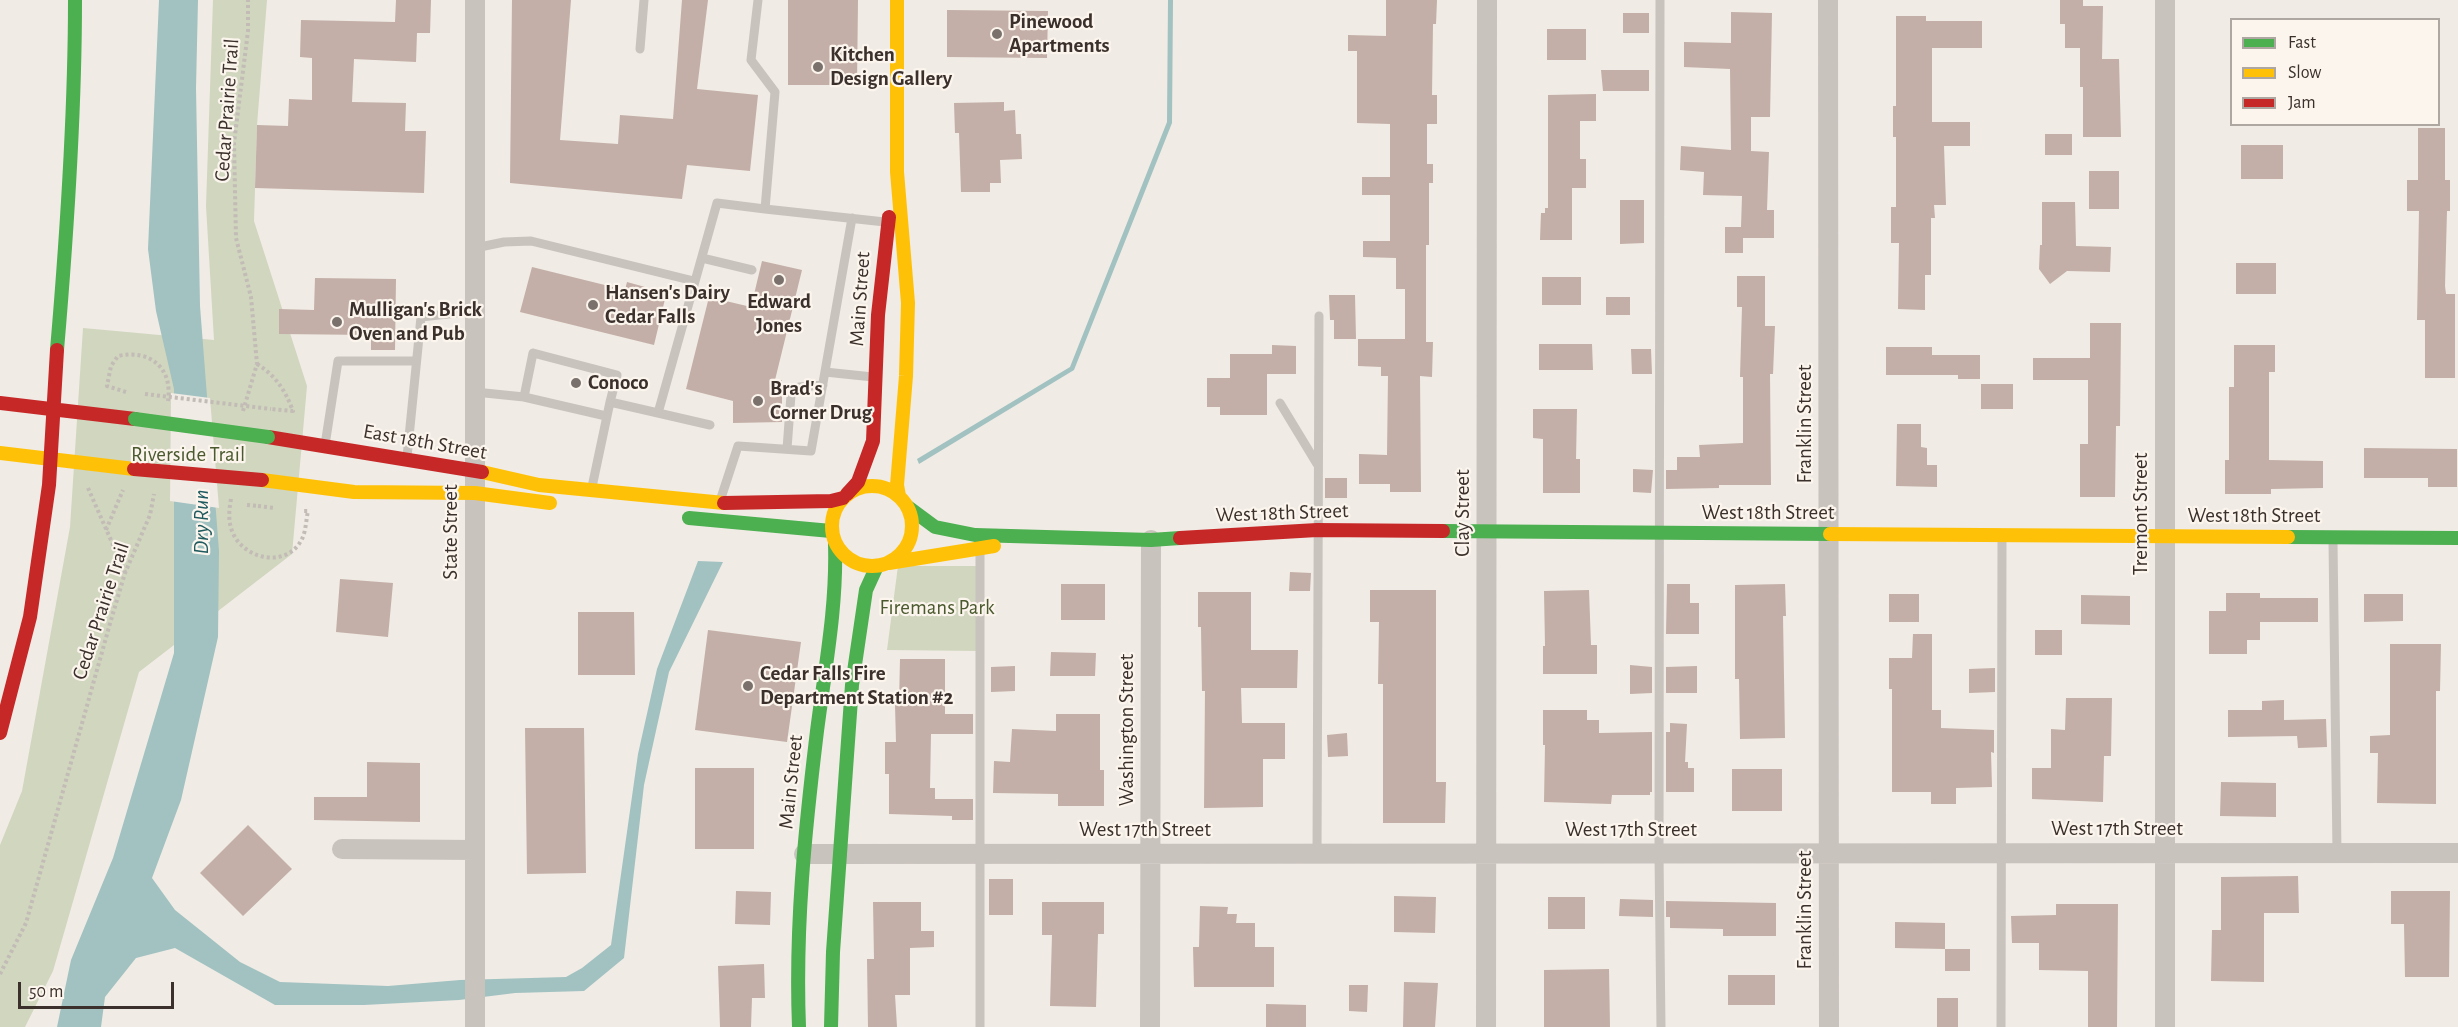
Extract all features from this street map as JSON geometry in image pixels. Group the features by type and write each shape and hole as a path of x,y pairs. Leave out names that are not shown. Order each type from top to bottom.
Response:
{"main road":[{"path":"0,733 30,617 50,485 53,409 69,213 75,96 75,0"},
{"name":"Main Street","path":"897,0 897,172 908,303 906,375 897,485 903,502"},
{"name":"Main Street","path":"845,496 858,482 873,441 878,315 888,223 897,172"},
{"name":"East 18th Street","path":"0,403 268,437 476,471 539,485 719,503 831,501 845,496"},
{"name":"East 18th Street","path":"0,453 134,469 262,480 354,492 475,494 563,505"},
{"path":"831,1027 833,952 852,685 866,590 883,565 903,551 911,534 912,520 903,502 887,489 873,486 859,488 837,504 832,518 833,538 842,554 852,562 864,566 883,565"},
{"name":"West 18th Street","path":"903,502 935,527 975,535 1079,540 1151,540 1317,530 2458,538"},
{"path":"674,517 833,538"},
{"name":"Main Street","path":"799,1027 797,946 804,854 819,722 834,621 837,575 833,538"},
{"name":"West 18th Street","path":"883,565 981,547 1079,540"}],"street":[{"name":"State Street","path":"476,0 476,1027"},
{"name":"Clay Street","path":"1486,1027 1487,0"},
{"name":"Franklin Street","path":"1828,0 1829,1027"},
{"name":"Tremont Street","path":"2165,0 2165,1027"},
{"name":"Washington Street","path":"1150,1027 1151,540"},
{"path":"342,849 476,850"},
{"name":"West 17th Street","path":"804,854 2458,854"}],"lane":[{"path":"640,49 644,0"},
{"path":"758,0 751,60 775,92 765,210"},
{"path":"1660,0 1659,854 1661,1027"},
{"path":"658,413 717,203 888,223"},
{"path":"719,503 738,446 811,451 852,219"},
{"path":"476,248 504,242 531,241 694,281"},
{"path":"702,258 752,270"},
{"path":"407,460 421,317 476,311"},
{"path":"1317,854 1319,316"},
{"path":"524,397 533,353 617,375 591,490"},
{"path":"325,446 338,361 415,361"},
{"path":"825,372 876,378"},
{"path":"787,449 791,395 799,387 823,385"},
{"path":"476,392 524,397 606,416"},
{"path":"610,402 710,425"},
{"path":"1280,403 1317,464"},
{"path":"2001,1027 2002,535"},
{"path":"2333,537 2337,854"},
{"path":"980,1027 981,547"}],"path":[{"name":"Cedar Prairie Trail","path":"167,412 170,391 166,374 149,357 133,353 118,357 111,366 106,386 122,391 145,394 271,409 293,411 283,388 270,373 257,364 251,297 236,238 234,143 248,31 248,0"},
{"name":"Cedar Prairie Trail","path":"0,974 26,923 125,573 150,515 156,486"},
{"path":"88,488 125,573"},
{"path":"106,531 123,490"}],"green space":[{"name":"Riverside Trail","path":"213,0 267,0 257,125 254,221 307,386 292,554 139,672 53,971 25,1027 0,1027 0,845 22,791 70,527 83,328 214,340 206,206"},
{"name":"Firemans Park","path":"898,566 980,566 980,651 887,650"}],"water":[{"name":"Dry Run","path":"159,0 198,0 196,88 200,306 219,551 218,637 181,800 152,878 175,910 240,962 280,982 388,986 460,980 566,977 582,968 611,945 638,754 657,669 698,561 723,562 669,672 644,785 624,958 584,991 515,993 459,1000 364,1005 275,1005 175,948 136,958 105,997 101,1027 57,1027 71,960 113,858 174,653 174,389 156,311 148,249"},
{"path":"1168,0 1173,0 1172,123 1074,370 919,464 917,459 1070,367 1167,122"}],"pier":[{"path":"171,393 210,398 219,508 170,501"}],"building":[{"path":"396,0 431,0 430,33 417,33 416,62 354,59 352,102 406,103 405,131 426,131 424,193 255,188 257,125 288,126 289,99 312,100 312,58 300,57 301,20 395,22"},
{"path":"512,0 571,0 560,140 618,144 620,115 673,119 682,0 708,0 697,89 758,95 750,171 687,165 682,199 510,183"},
{"path":"788,0 858,0 857,85 788,85"},
{"path":"1386,0 1437,0 1436,24 1433,24 1432,95 1437,95 1437,124 1427,124 1427,164 1433,164 1433,183 1429,183 1429,245 1426,245 1426,342 1433,342 1432,377 1420,376 1421,492 1390,492 1390,484 1359,484 1359,454 1387,455 1388,376 1381,376 1381,367 1358,366 1358,339 1405,339 1405,289 1396,289 1396,258 1363,257 1363,241 1390,241 1390,195 1362,195 1362,177 1390,177 1390,124 1357,123 1357,51 1348,51 1348,35 1386,36"},
{"path":"2060,0 2083,0 2083,6 2103,6 2102,59 2119,59 2121,137 2083,137 2080,48 2065,48 2065,24 2060,24"},
{"name":"Pinewood Apartments","path":"947,10 1048,11 1047,58 947,57"},
{"path":"1731,12 1772,13 1770,117 1751,117 1751,151 1769,152 1767,210 1774,210 1774,238 1743,238 1743,253 1725,253 1725,227 1741,227 1742,196 1703,195 1704,172 1680,170 1681,146 1731,150 1730,69 1684,67 1684,42 1731,43"},
{"path":"1623,13 1649,13 1649,33 1623,33"},
{"path":"1896,16 1926,16 1926,21 1982,21 1982,48 1932,48 1932,122 1970,122 1970,146 1944,146 1946,205 1934,205 1935,218 1931,218 1931,275 1925,275 1925,310 1898,309 1899,243 1891,243 1891,207 1896,207 1896,137 1893,137 1893,106 1896,106"},
{"path":"1547,29 1586,29 1586,60 1547,60"},
{"path":"1601,70 1649,70 1649,91 1603,91"},
{"path":"1596,94 1596,121 1580,121 1580,159 1586,159 1586,188 1572,188 1572,240 1540,240 1541,213 1545,213 1545,208 1548,208 1548,95"},
{"path":"1004,102 1004,111 1015,110 1016,134 1021,134 1022,159 1000,160 1001,183 990,183 990,192 961,192 959,133 955,133 954,103"},
{"path":"2418,128 2445,128 2445,180 2450,180 2450,211 2447,211 2445,286 2446,294 2455,294 2455,378 2425,378 2425,320 2417,320 2419,211 2407,211 2407,180 2418,180"},
{"path":"2045,134 2072,134 2072,155 2045,155"},
{"path":"2241,145 2283,145 2283,179 2241,179"},
{"path":"2089,171 2119,171 2119,209 2089,209"},
{"path":"1620,200 1644,200 1644,243 1620,244"},
{"path":"2042,202 2075,202 2076,246 2111,247 2110,272 2067,271 2050,284 2039,269 2040,245 2042,245"},
{"path":"762,261 802,270 775,380 782,380 782,422 733,423 733,401 686,389 709,297 751,307"},
{"path":"2236,263 2276,263 2276,294 2236,294"},
{"name":"Hansen's Dairy Cedar Falls","path":"532,267 625,290 627,282 645,287 644,294 665,299 654,345 520,312"},
{"path":"1737,276 1765,276 1765,326 1775,326 1773,374 1770,374 1771,485 1719,485 1719,488 1666,489 1666,470 1677,470 1677,457 1700,457 1699,445 1743,443 1743,377 1740,377 1742,307 1737,307"},
{"path":"1542,277 1581,277 1581,305 1542,305"},
{"name":"Mulligan's Brick Oven and Pub","path":"315,278 396,279 395,350 371,350 371,335 279,334 279,309 314,310"},
{"path":"1329,295 1355,295 1356,339 1334,339 1334,320 1330,320"},
{"path":"1606,297 1630,297 1630,315 1606,315"},
{"path":"2090,323 2121,323 2120,426 2116,426 2115,497 2080,497 2080,444 2088,444 2088,380 2033,380 2033,358 2090,358"},
{"path":"1539,344 1592,344 1593,370 1539,370"},
{"path":"1272,345 1296,346 1296,374 1267,374 1267,415 1220,415 1220,407 1207,407 1207,378 1230,378 1230,354 1272,354"},
{"path":"2234,345 2275,345 2275,372 2269,372 2269,460 2323,461 2323,488 2271,489 2271,494 2225,494 2225,460 2229,460 2229,387 2234,387"},
{"path":"1886,347 1932,347 1932,355 1980,355 1980,379 1958,379 1958,375 1886,375"},
{"path":"1631,349 1651,349 1652,374 1632,374"},
{"path":"1981,384 2013,384 2013,409 1981,409"},
{"path":"1533,409 1577,409 1576,459 1580,459 1580,493 1543,493 1543,439 1533,438"},
{"path":"1897,424 1921,424 1921,447 1927,448 1927,465 1937,465 1937,487 1896,486"},
{"path":"2364,448 2457,449 2457,487 2428,487 2428,478 2364,478"},
{"path":"1633,469 1653,470 1651,493 1633,492"},
{"path":"1325,478 1347,478 1347,498 1325,498"},
{"path":"1290,572 1311,573 1310,591 1289,591"},
{"path":"340,579 393,583 388,637 336,632"},
{"path":"1061,584 1105,584 1105,620 1061,620"},
{"path":"1667,584 1690,584 1690,603 1699,603 1699,634 1666,634"},
{"path":"1785,584 1786,616 1783,616 1785,738 1740,739 1739,679 1735,679 1735,585"},
{"path":"1370,590 1436,590 1436,782 1446,782 1445,823 1383,823 1383,684 1378,684 1379,622 1370,622"},
{"path":"1589,590 1591,645 1597,645 1597,674 1543,674 1544,591"},
{"path":"1198,592 1251,592 1251,650 1298,650 1297,688 1241,688 1242,723 1285,723 1285,759 1263,759 1263,807 1204,808 1205,691 1202,691"},
{"path":"2226,593 2260,593 2260,598 2318,598 2318,622 2260,622 2260,640 2247,640 2247,654 2209,654 2209,611 2226,611"},
{"path":"1889,594 1919,594 1919,622 1889,622"},
{"path":"2364,594 2403,594 2403,621 2364,622"},
{"path":"2081,595 2130,596 2130,625 2081,624"},
{"path":"578,612 634,612 635,675 578,675"},
{"name":"Cedar Falls Fire Department Station #2","path":"708,630 801,642 787,742 695,730"},
{"path":"2035,630 2062,630 2062,655 2035,655"},
{"path":"1913,634 1932,634 1932,710 1941,710 1941,728 1994,730 1994,753 1991,752 1992,787 1956,788 1956,804 1931,804 1931,792 1892,792 1892,689 1889,689 1889,658 1912,658"},
{"path":"2390,644 2441,644 2440,691 2436,691 2436,804 2377,803 2378,753 2370,753 2370,736 2390,735"},
{"path":"1051,652 1096,653 1095,676 1050,676"},
{"path":"900,659 945,659 945,714 973,714 973,734 931,734 930,788 935,788 935,799 973,799 973,820 952,820 952,816 889,814 889,774 885,774 885,742 896,742 895,705 899,705"},
{"path":"1630,665 1652,667 1652,693 1630,694"},
{"path":"1015,666 1015,691 991,692 991,667"},
{"path":"1697,666 1697,693 1666,693 1666,667"},
{"path":"1995,668 1995,692 1969,693 1969,669"},
{"path":"2066,698 2112,698 2111,756 2104,756 2103,802 2032,799 2032,768 2051,768 2051,729 2065,730"},
{"path":"2284,700 2284,720 2326,719 2327,747 2298,748 2297,736 2228,737 2228,710 2262,710 2262,701"},
{"path":"1543,710 1587,710 1587,720 1599,720 1599,733 1652,732 1652,792 1650,795 1612,795 1611,804 1544,802"},
{"path":"1056,714 1100,714 1100,770 1104,770 1104,806 1058,806 1058,794 993,793 994,761 1010,762 1012,729 1056,731"},
{"path":"1670,723 1687,724 1685,762 1688,762 1688,768 1694,768 1694,792 1666,792 1666,732 1670,732"},
{"path":"525,728 584,728 586,873 527,874"},
{"path":"1347,733 1348,756 1328,757 1327,735"},
{"path":"367,762 420,763 420,822 314,820 314,797 367,797"},
{"path":"695,768 754,768 754,849 695,849"},
{"path":"1732,769 1782,769 1782,811 1732,811"},
{"path":"2221,782 2276,783 2276,817 2220,816"},
{"path":"248,825 292,869 243,916 200,873"},
{"path":"2298,876 2299,913 2264,913 2264,982 2211,981 2212,930 2221,930 2221,877"},
{"path":"989,879 1013,879 1013,915 989,915"},
{"path":"736,891 771,892 770,925 735,924"},
{"path":"2391,891 2450,891 2449,977 2405,977 2404,924 2391,924"},
{"path":"1394,896 1436,897 1435,933 1394,932"},
{"path":"1548,897 1585,897 1585,929 1548,929"},
{"path":"1620,899 1653,900 1653,917 1619,916"},
{"path":"1666,901 1776,903 1776,936 1723,936 1723,929 1670,928 1670,917 1666,917"},
{"path":"873,902 921,902 921,931 934,931 934,947 910,948 910,995 895,995 897,1027 868,1027 867,959 874,959"},
{"path":"1042,902 1104,902 1104,934 1098,934 1096,1007 1050,1006 1052,935 1042,935"},
{"path":"2056,904 2118,904 2117,1027 2088,1027 2088,971 2039,970 2039,943 2012,943 2011,916 2056,915"},
{"path":"1200,906 1228,907 1227,914 1237,914 1236,923 1255,923 1255,947 1274,947 1274,987 1194,987 1193,947 1199,947"},
{"path":"1895,922 1945,923 1945,949 1895,948"},
{"path":"1945,949 1970,949 1970,971 1945,971"},
{"path":"764,964 765,998 752,998 751,1027 720,1027 718,966"},
{"path":"1609,969 1610,1027 1544,1027 1544,970"},
{"path":"1728,975 1775,975 1775,1005 1728,1005"},
{"path":"1404,982 1438,983 1435,1027 1403,1027"},
{"path":"1349,985 1368,985 1367,1012 1349,1011"},
{"path":"1937,998 1958,998 1958,1027 1937,1027"},
{"path":"1266,1004 1306,1005 1306,1027 1266,1027"}],"traffic: fast":[{"path":"57,350 70,175 75,0"},
{"path":"135,419 268,437"},
{"path":"908,507 935,527 975,535 1151,540 1180,538"},
{"path":"689,518 831,531"},
{"path":"1443,531 1830,534"},
{"path":"2288,537 2458,538"},
{"path":"799,1027 798,952 802,879 832,614 835,544"},
{"path":"831,1027 833,952 852,685 866,590 877,566"}],"traffic: slow":[{"path":"897,0 897,172 908,303 906,376 897,485 899,496"},
{"path":"0,453 134,469"},
{"path":"482,472 539,485 724,503"},
{"path":"262,480 354,492 475,493 550,503"},
{"path":"872,486 887,489 900,498 909,511 912,526 909,541 900,554 887,563 872,566 857,563 844,554 835,541 832,526 835,511 844,498 857,489 872,486"},
{"path":"1830,534 2288,537"},
{"path":"889,563 994,546"}],"traffic: jam":[{"path":"847,494 858,482 873,441 878,315 889,217"},
{"path":"0,733 30,617 49,485 57,350"},
{"path":"0,403 135,419"},
{"path":"268,437 482,472"},
{"path":"134,469 262,480"},
{"path":"724,503 831,501 843,498"},
{"path":"1180,538 1317,530 1443,531"}],"place":[{"name":"Pinewood Apartments","path":"997,34"},
{"name":"Kitchen Design Gallery","path":"818,67"},
{"name":"Edward Jones","path":"779,280"},
{"name":"Hansen's Dairy Cedar Falls","path":"593,305"},
{"name":"Mulligan's Brick Oven and Pub","path":"337,322"},
{"name":"Conoco","path":"576,383"},
{"name":"Brad's Corner Drug","path":"758,401"},
{"name":"Cedar Falls Fire Department Station #2","path":"748,686"}]}
